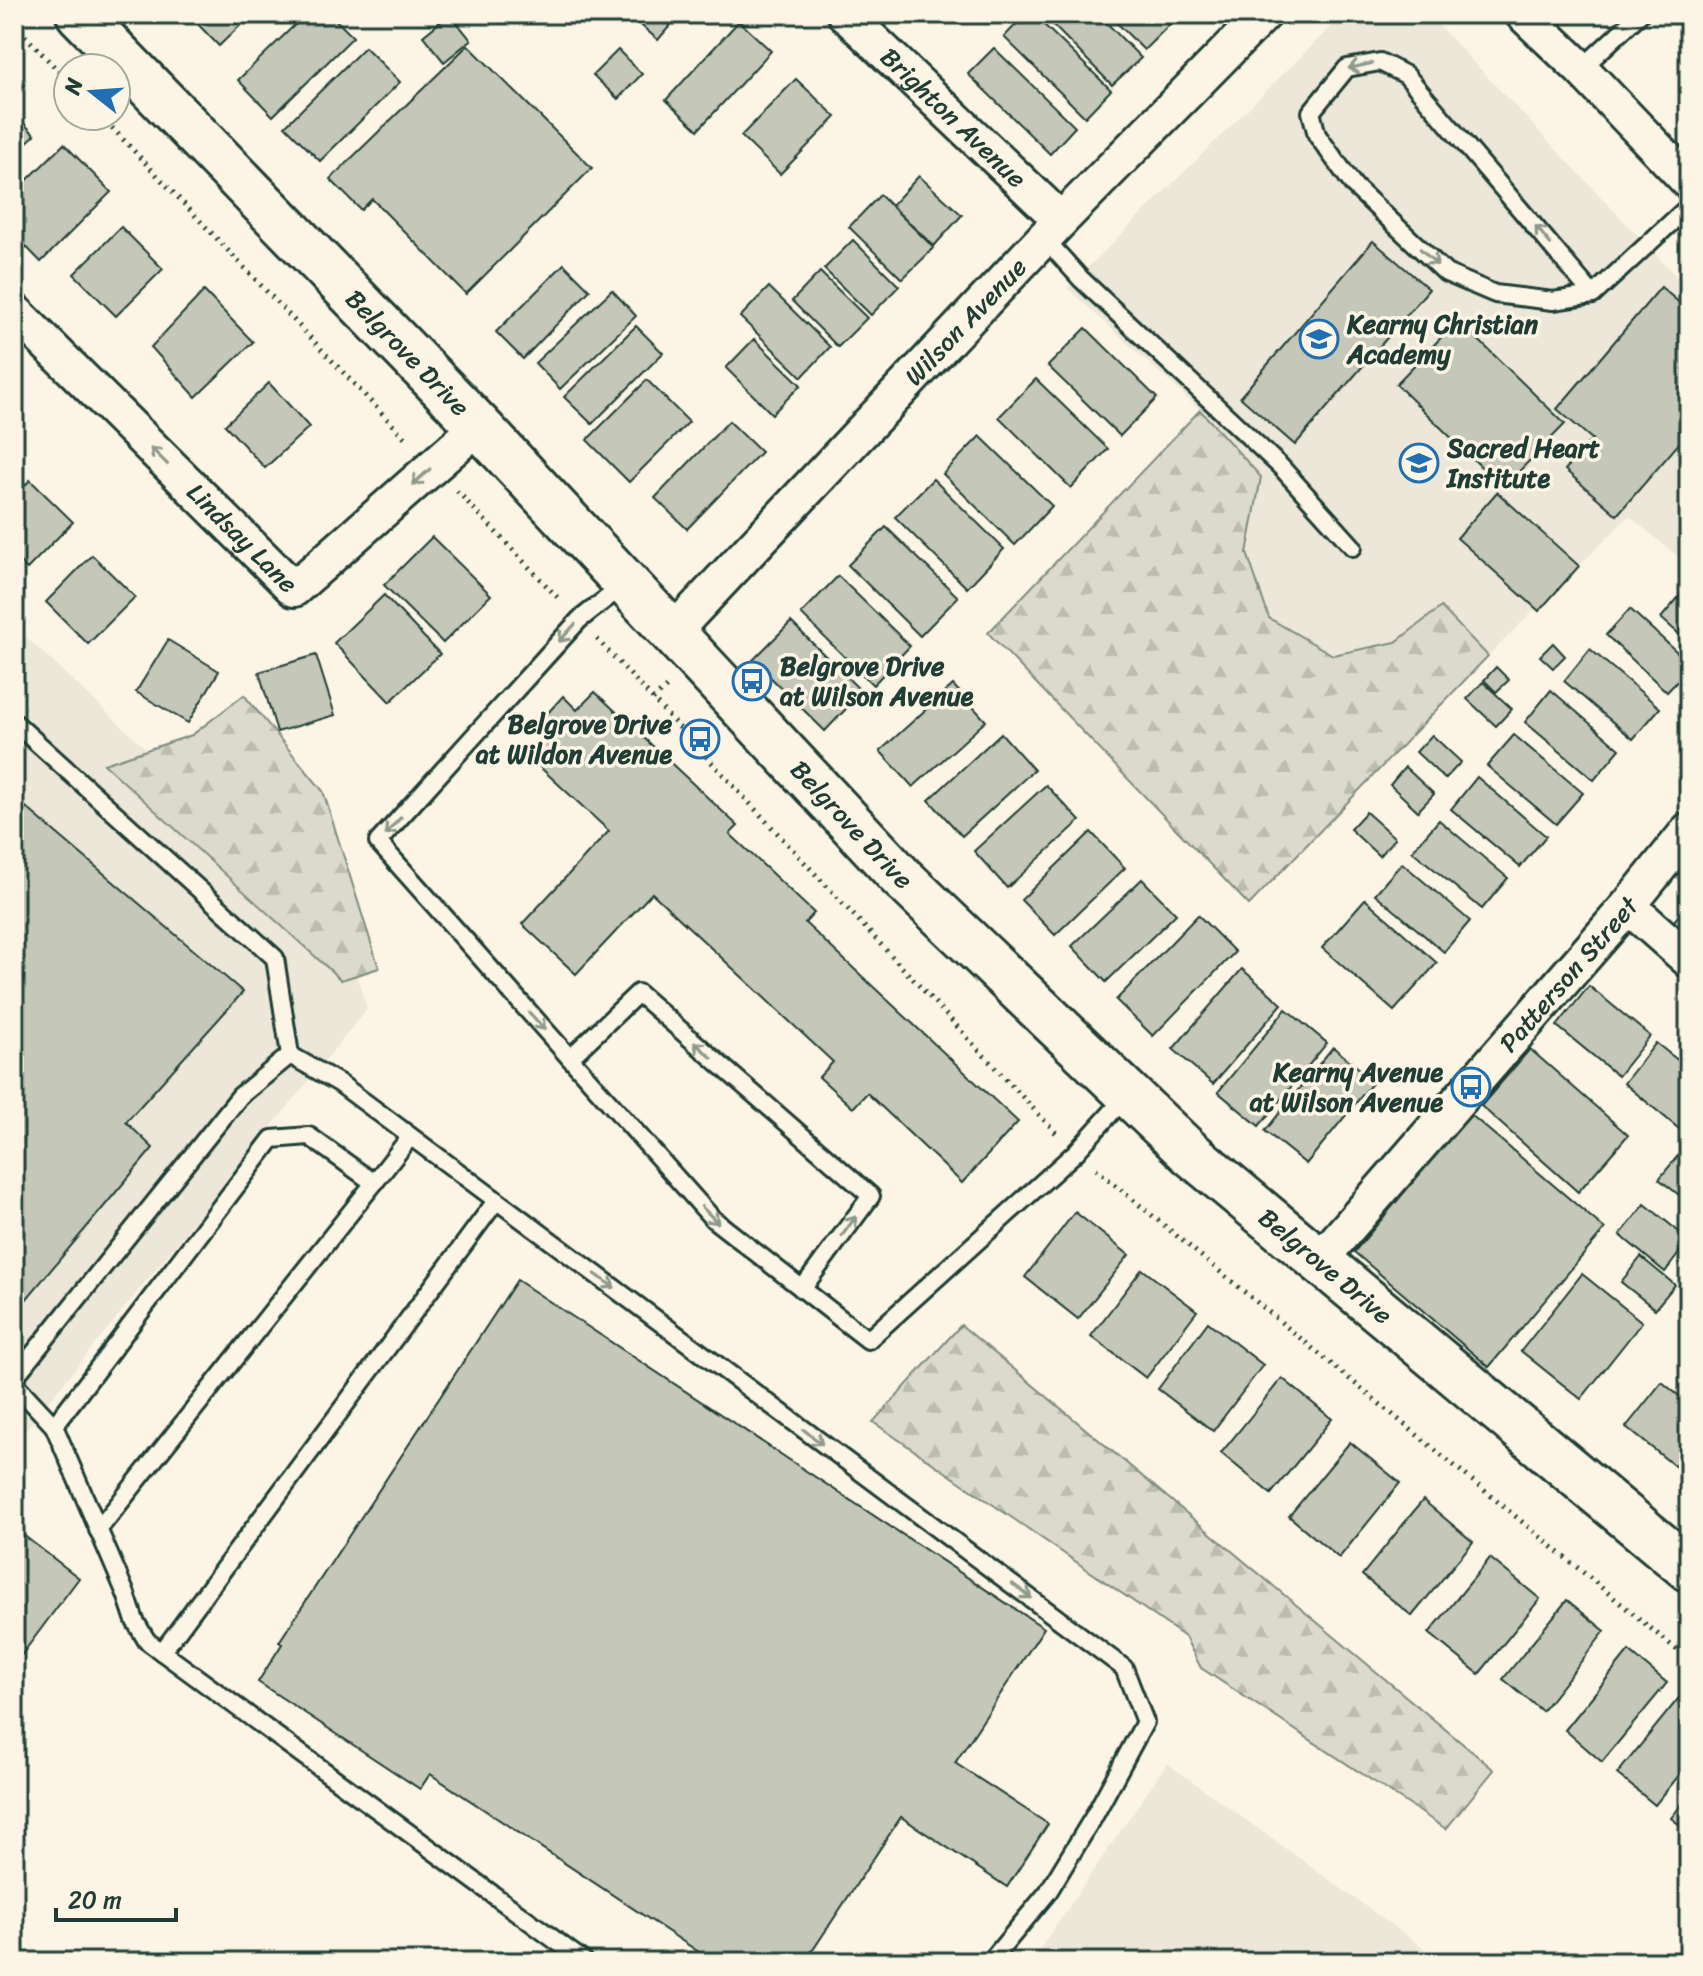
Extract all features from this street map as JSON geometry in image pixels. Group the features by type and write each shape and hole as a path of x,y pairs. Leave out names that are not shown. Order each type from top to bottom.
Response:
{"street":[{"name":"Belgrove Drive","path":"79,14 479,426 900,876 1189,1152 1689,1569"},
{"name":"Brighton Avenue","path":"845,14 1053,230"},
{"name":"Wilson Avenue","path":"672,633 1053,230 1264,14"},
{"path":"1523,14 1581,69 1689,182"},
{"name":"Lindsay Lane","path":"14,311 294,589 479,426"},
{"name":"Patterson Street","path":"1319,1261 1628,906 1689,830"},
{"path":"1628,906 1689,960"}],"lane":[{"path":"1581,69 1640,14"},
{"path":"1593,295 1406,75 1380,62 1347,68 1311,112 1317,135 1354,186 1446,273 1495,294 1553,301 1593,295 1689,206"},
{"path":"1053,230 1081,279 1281,467 1353,547"},
{"path":"626,583 579,620 378,842 713,1219 868,1340 1076,1152 1129,1094"},
{"path":"14,722 275,958 290,1055"},
{"path":"570,1058 638,993 871,1196 802,1289"},
{"path":"290,1055 339,1083 1124,1668 1145,1722 1093,1818 1048,1892 990,1962"},
{"path":"290,1055 240,1096 14,1380 54,1426 135,1621 147,1641 585,1962"},
{"path":"54,1426 272,1139 309,1136 374,1183"},
{"path":"98,1530 410,1137"},
{"path":"162,1652 496,1201"}],"path":[{"path":"14,24 52,64"}],"shaded area":[{"name":"Sacred Heart Institute","path":"1344,14 1428,14 1689,290 1689,566 1629,516 1488,656 1249,905 988,633 1200,410 1067,288"},
{"path":"14,626 343,932 367,1009 14,1444"},
{"path":"1167,1763 1436,1957 1436,1962 1031,1962"}],"green space":[{"path":"1200,410 1261,477 1247,553 1269,618 1333,655 1396,642 1441,607 1488,656 1249,905 988,633"},
{"path":"244,695 323,791 379,968 341,980 104,764 192,735"},
{"path":"961,1325 1494,1770 1446,1829 1201,1668 1185,1637 873,1422"}],"building":[{"path":"191,14 252,14 219,46"},
{"path":"306,14 330,14 353,37 273,116 238,80"},
{"path":"450,14 471,40 444,62 423,36"},
{"path":"628,14 680,14 658,40"},
{"path":"1026,14 1033,14 1111,90 1085,117 1004,37"},
{"path":"1054,14 1098,14 1141,58 1112,85 1048,20"},
{"path":"1108,14 1165,14 1173,21 1144,50"},
{"path":"739,21 771,51 698,130 666,100"},
{"path":"468,45 592,168 466,294 372,199 361,210 330,179"},
{"path":"365,47 400,82 320,161 285,126"},
{"path":"994,48 1075,127 1050,154 968,74"},
{"path":"618,50 642,74 618,99 593,75"},
{"path":"796,79 836,117 780,174 741,136"},
{"path":"14,113 35,135 14,154"},
{"path":"64,144 111,192 41,262 14,234 14,193"},
{"path":"919,176 962,215 934,246 891,206"},
{"path":"880,195 934,248 902,279 849,227"},
{"path":"121,227 163,269 116,316 74,274"},
{"path":"853,240 899,286 871,315 824,269"},
{"path":"1373,241 1429,289 1295,445 1240,397"},
{"path":"564,264 590,290 523,359 496,332"},
{"path":"820,272 867,318 838,347 792,301"},
{"path":"769,287 830,347 802,377 740,317"},
{"path":"1661,287 1689,311 1689,432 1617,515 1565,470 1592,439 1557,409"},
{"path":"612,290 636,316 560,389 535,363"},
{"path":"204,291 253,342 196,397 151,347"},
{"path":"1458,320 1565,424 1503,488 1396,384"},
{"path":"636,326 663,353 592,424 564,397"},
{"path":"1086,328 1157,398 1120,436 1048,366"},
{"path":"754,339 801,385 772,414 726,368"},
{"path":"1036,379 1108,449 1071,488 999,417"},
{"path":"647,380 689,422 629,482 587,440"},
{"path":"269,383 309,427 265,468 225,425"},
{"path":"729,421 761,452 687,529 655,498"},
{"path":"980,436 1052,506 1015,545 943,474"},
{"path":"933,479 1004,549 967,588 895,517"},
{"path":"30,480 73,522 27,569 14,556 14,497"},
{"path":"1497,492 1579,566 1539,611 1457,538"},
{"path":"886,527 958,597 920,636 848,565"},
{"path":"432,537 491,595 443,643 384,585"},
{"path":"92,555 135,597 88,644 46,602"},
{"path":"838,576 910,646 873,685 801,614"},
{"path":"1689,585 1689,643 1661,618"},
{"path":"384,595 440,654 390,702 334,643"},
{"path":"1630,609 1689,663 1689,669 1667,692 1606,635"},
{"path":"791,622 862,692 825,731 753,660"},
{"path":"168,640 219,671 188,723 136,692"},
{"path":"1553,643 1565,656 1553,668 1540,656"},
{"path":"1590,649 1660,708 1633,739 1564,681"},
{"path":"316,655 335,715 277,732 259,672"},
{"path":"1496,667 1509,680 1496,692 1484,680"},
{"path":"1483,682 1512,709 1496,726 1467,699"},
{"path":"953,685 986,721 913,787 880,751"},
{"path":"1551,690 1620,749 1594,780 1525,722"},
{"path":"595,692 738,826 730,834 814,913 805,923 1018,1122 962,1183 867,1093 853,1108 819,1077 833,1062 652,893 576,974 522,924 609,831 529,757 549,736 537,725 563,696 577,710"},
{"path":"1001,733 1034,770 962,836 929,800"},
{"path":"1432,735 1461,762 1445,779 1416,752"},
{"path":"1514,735 1583,793 1556,824 1487,766"},
{"path":"1405,767 1434,794 1418,811 1390,785"},
{"path":"1477,777 1546,836 1520,867 1451,809"},
{"path":"1046,785 1080,821 1007,888 974,851"},
{"path":"14,797 243,992 126,1122 153,1148 14,1314"},
{"path":"1366,812 1395,838 1379,856 1350,829"},
{"path":"1439,820 1508,878 1482,909 1412,851"},
{"path":"1091,832 1125,868 1055,935 1021,900"},
{"path":"1402,863 1470,921 1444,952 1375,894"},
{"path":"1142,879 1176,914 1106,982 1072,946"},
{"path":"1365,899 1437,963 1394,1011 1322,948"},
{"path":"1689,903 1689,935 1673,922"},
{"path":"1198,915 1235,952 1153,1036 1116,1000"},
{"path":"1242,969 1282,1004 1213,1084 1173,1049"},
{"path":"1589,986 1650,1036 1618,1076 1557,1026"},
{"path":"1286,1009 1327,1043 1259,1126 1218,1092"},
{"path":"1656,1043 1689,1069 1689,1127 1684,1133 1624,1083"},
{"path":"1333,1047 1374,1081 1306,1164 1265,1131"},
{"path":"1530,1049 1628,1135 1578,1192 1481,1106"},
{"path":"1470,1114 1605,1229 1489,1367 1354,1252"},
{"path":"1689,1142 1689,1203 1659,1179"},
{"path":"1645,1204 1689,1240 1665,1272 1620,1235"},
{"path":"1075,1212 1129,1255 1078,1319 1025,1277"},
{"path":"1641,1257 1675,1285 1655,1309 1621,1282"},
{"path":"1142,1269 1197,1311 1146,1378 1091,1336"},
{"path":"1582,1274 1642,1322 1581,1399 1521,1351"},
{"path":"517,1280 1044,1628 955,1763 1048,1824 1007,1887 901,1817 805,1962 714,1962 430,1774 420,1789 258,1682 282,1644 279,1642"},
{"path":"1208,1322 1263,1365 1213,1431 1158,1389"},
{"path":"1282,1378 1332,1419 1271,1494 1221,1453"},
{"path":"1662,1382 1689,1404 1685,1410 1689,1414 1689,1460 1681,1471 1626,1427"},
{"path":"1350,1442 1400,1483 1339,1558 1289,1516"},
{"path":"1423,1500 1473,1542 1412,1616 1362,1575"},
{"path":"14,1528 79,1578 14,1665"},
{"path":"1490,1558 1540,1599 1479,1674 1429,1633"},
{"path":"1567,1600 1605,1631 1542,1711 1503,1679"},
{"path":"1629,1651 1667,1683 1602,1762 1565,1730"},
{"path":"1682,1694 1689,1701 1689,1763 1655,1805 1617,1774"},
{"path":"1689,1795 1689,1832 1671,1818"}],"place":[{"name":"Kearny Christian Academy","path":"1319,339"},
{"name":"Sacred Heart Institute","path":"1419,463"},
{"name":"Belgrove Drive at Wilson Avenue","path":"752,681"},
{"name":"Belgrove Drive at Wildon Avenue","path":"700,739"},
{"name":"Kearny Avenue at Wilson Avenue","path":"1471,1087"}]}
